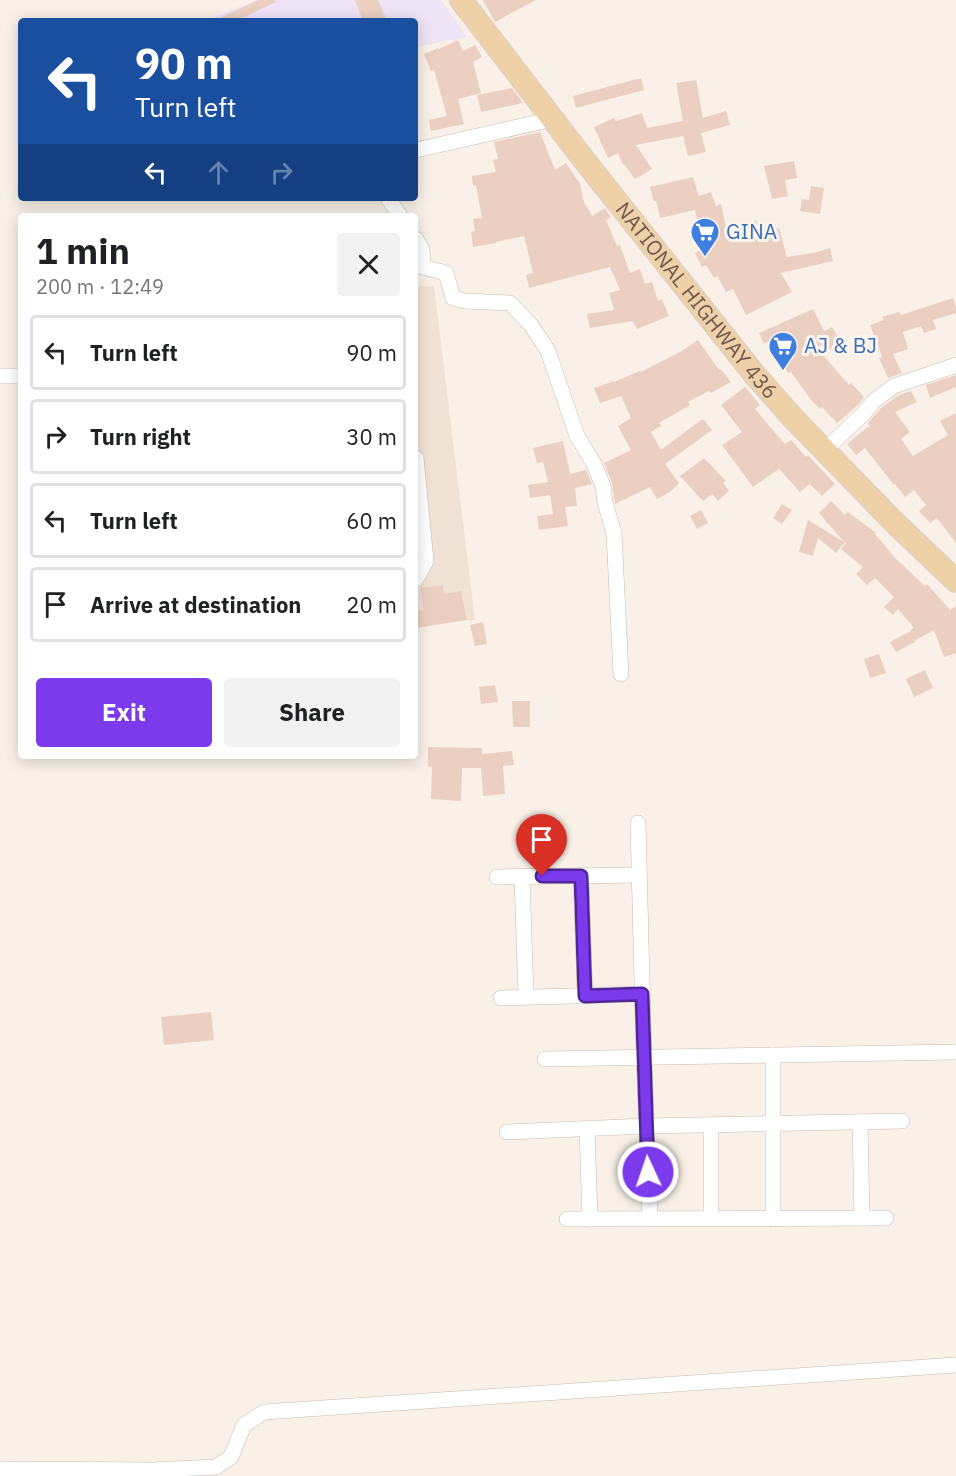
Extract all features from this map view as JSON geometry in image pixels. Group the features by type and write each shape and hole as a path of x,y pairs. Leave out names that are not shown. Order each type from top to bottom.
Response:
{"main road":[{"name":"NATIONAL HIGHWAY 436","path":"461,0 754,375 894,522 956,581"}],"street":[{"path":"418,150 553,119"},
{"path":"418,242 422,249 419,270 446,273 453,297 465,301 510,303 531,325 548,351 578,436 603,486 605,503 614,532 621,674"},
{"path":"825,450 874,401 894,386 956,365"},
{"path":"0,376 18,376"},
{"path":"418,479 426,561 418,575"},
{"path":"638,823 650,1218"},
{"path":"497,877 639,875"},
{"path":"522,876 526,998"},
{"path":"581,876 585,996"},
{"path":"501,998 642,994"},
{"path":"545,1059 956,1052"},
{"path":"772,1219 773,1055"},
{"path":"507,1132 646,1126 902,1121"},
{"path":"860,1122 862,1218"},
{"path":"711,1125 711,1218"},
{"path":"587,1129 590,1219"},
{"path":"567,1219 885,1218"},
{"path":"0,1469 153,1470 216,1467 231,1457 244,1425 264,1412 956,1365"}],"shaded area":[{"path":"257,0 441,0 467,37 418,47 418,18 212,18"},
{"path":"434,286 475,620 418,624 418,287"}],"building":[{"path":"258,0 275,0 276,2 242,18 220,18"},
{"path":"355,0 378,0 386,18 362,18"},
{"path":"483,0 536,0 495,22"},
{"path":"458,40 463,51 475,45 482,57 473,62 481,93 458,99 464,124 431,131 429,120 447,116 434,70 431,71 424,54"},
{"path":"641,78 644,90 576,108 573,96"},
{"path":"696,80 703,118 726,111 730,125 701,133 706,152 688,156 683,136 636,145 652,169 635,179 623,165 618,153 608,158 594,127 614,118 616,121 642,113 647,128 683,121 676,83"},
{"path":"512,88 523,103 481,112 477,95"},
{"path":"540,132 555,170 566,163 580,184 584,202 592,216 605,208 611,217 606,220 617,246 620,245 630,273 640,269 645,284 652,282 658,301 662,299 669,316 637,329 633,321 590,328 587,314 614,310 609,293 620,290 610,267 529,288 526,275 533,273 524,236 473,247 471,232 475,231 473,219 482,218 476,185 473,186 472,176 496,172 493,160 498,159 494,142"},
{"path":"794,161 797,178 785,180 788,196 772,199 764,166"},
{"path":"693,177 699,196 711,192 716,206 721,204 729,241 748,236 744,224 756,220 760,233 779,228 787,257 830,248 833,261 781,273 792,292 746,315 733,289 726,292 717,276 714,278 706,265 702,267 695,253 704,248 695,210 660,218 650,187"},
{"path":"811,186 824,188 820,214 800,211 802,199 809,200"},
{"path":"953,298 956,313 933,320 936,329 924,333 921,326 903,332 908,349 893,354 902,373 888,378 879,358 882,357 870,325 884,320 882,317 899,312 901,315"},
{"path":"813,309 824,331 832,327 842,343 822,354 849,385 851,383 864,397 837,423 822,407 820,409 811,400 791,372 788,373 768,341 764,344 759,333"},
{"path":"698,340 719,370 721,369 731,382 688,402 690,405 659,423 661,426 651,432 661,450 701,420 704,420 712,430 665,464 679,483 670,492 657,499 650,487 615,504 612,483 604,463 631,450 618,426 631,418 621,396 600,403 594,388 641,372"},
{"path":"956,375 956,387 930,398 926,385"},
{"path":"745,387 760,405 755,409 785,444 791,440 835,484 822,496 810,484 800,492 779,469 753,487 722,445 742,432 721,405"},
{"path":"911,391 917,402 895,412 910,432 901,439 913,456 948,435 940,421 956,413 956,543 937,518 930,523 919,511 926,505 914,490 905,497 865,448 856,455 847,444 869,426 868,423 881,408 899,395"},
{"path":"563,441 570,474 586,470 592,484 575,488 577,506 565,507 568,526 539,530 537,516 553,514 550,495 530,498 528,485 548,482 543,462 537,463 533,448"},
{"path":"704,458 726,481 723,483 729,491 718,501 712,494 703,501 680,476"},
{"path":"831,501 845,515 848,512 876,533 896,559 925,586 927,584 950,610 956,606 956,653 944,657 934,630 896,652 890,642 914,628 898,609 893,615 884,607 894,597 875,578 867,585 856,574 863,567 841,549 845,542 836,553 818,538 813,556 799,552 808,520 844,542 819,513"},
{"path":"782,504 792,510 782,524 773,518"},
{"path":"701,510 708,523 697,529 690,516"},
{"path":"443,585 444,594 461,591 467,620 418,628 418,610 424,610 420,588"},
{"path":"483,622 487,644 475,646 470,625"},
{"path":"879,654 886,673 870,678 864,659"},
{"path":"925,670 933,688 914,697 906,679"},
{"path":"495,685 498,702 481,704 479,687"},
{"path":"512,701 530,701 530,727 513,727"},
{"path":"428,747 482,748 482,754 512,751 514,765 503,766 505,794 483,796 481,768 462,768 461,801 431,799 432,767 428,767"},
{"path":"211,1012 214,1040 164,1045 161,1017"}],"place":[{"name":"GINA","path":"705,258"},
{"name":"AJ & BJ","path":"783,372"}],"route":[{"path":"542,876 581,876 585,996 642,994 648,1172"}]}
